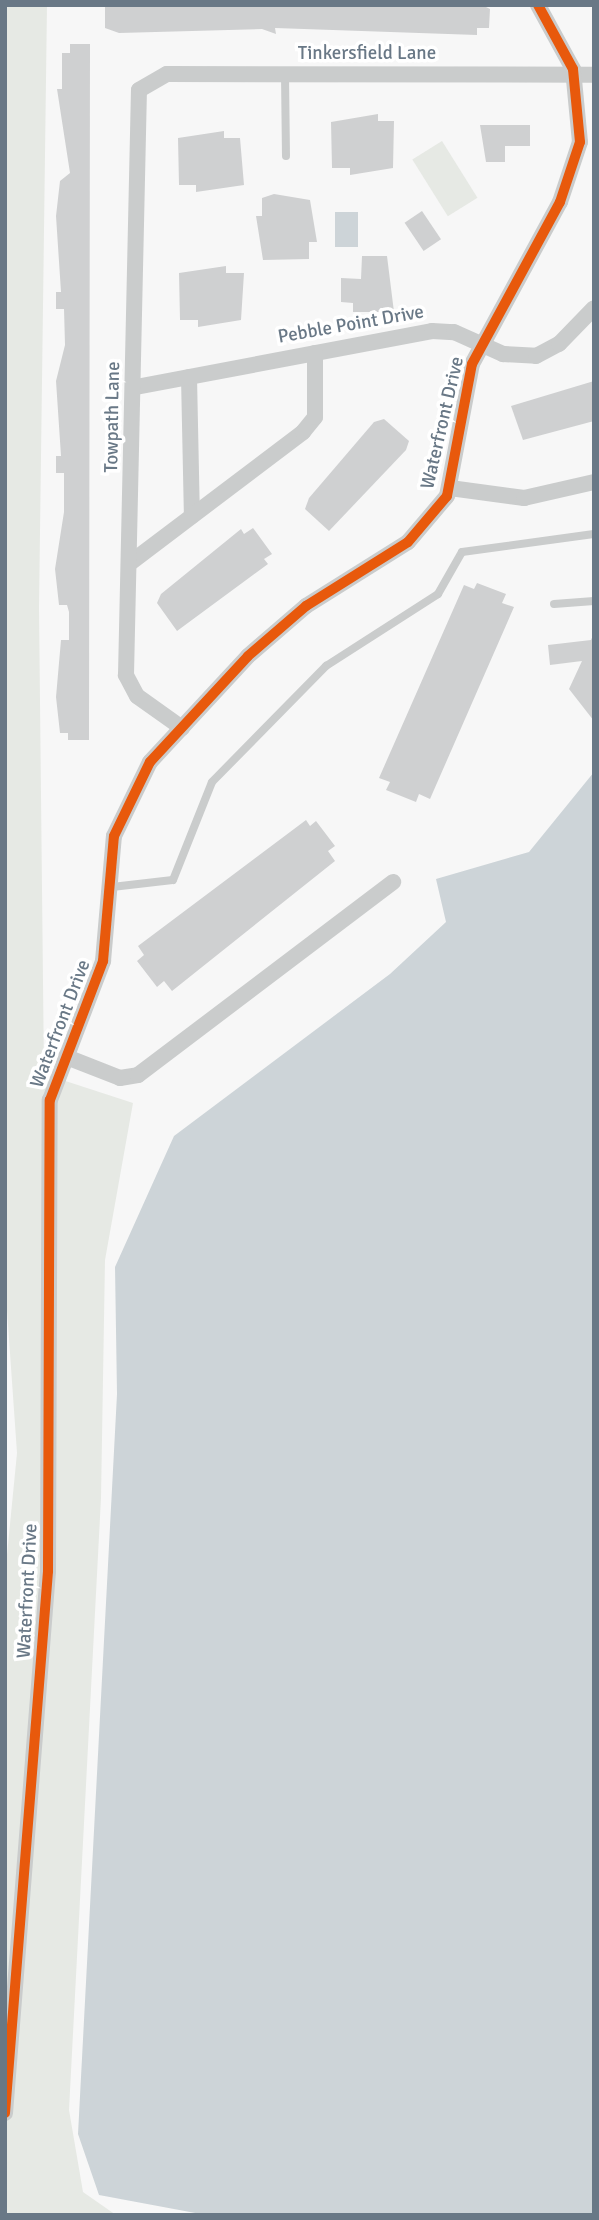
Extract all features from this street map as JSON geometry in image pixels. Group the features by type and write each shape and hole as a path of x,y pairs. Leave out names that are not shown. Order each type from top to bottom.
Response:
{"street":[{"name":"Waterfront Drive","path":"5,2113 48,1570 50,1100 64,1056 99,978 112,887 114,835 125,803 181,727 286,622 408,542 450,488 482,341 576,166 582,124 575,75 538,5"},
{"name":"Tinkersfield Lane","path":"143,84 167,74 594,75"},
{"name":"Towpath Lane","path":"143,84 134,106 136,387 128,679 147,705 181,727"},
{"name":"Pebble Point Drive","path":"136,387 432,331 482,341 503,354 536,356 559,344 594,308"},
{"path":"130,563 315,417 315,353"},
{"path":"189,377 192,516"},
{"path":"450,488 524,498 594,482"},
{"name":"Waterfront Drive","path":"64,1056 120,1078 138,1075 393,882"}],"lane":[{"path":"285,75 286,156"},
{"path":"112,887 173,880 212,782 326,666 438,594 462,552 594,534"},
{"path":"554,604 594,601"}],"shaded area":[{"path":"5,5 47,5 39,608 44,1074 133,1103 105,1260 101,1498 69,2110 83,2192 116,2215 5,2215 5,1575 17,1453 5,1282"},
{"path":"442,141 478,198 448,216 412,160"},
{"path":"335,212 358,212 358,247 335,247"},
{"path":"594,772 594,2215 206,2215 99,2195 78,2134 117,1394 115,1267 174,1136 390,974 446,922 436,879 529,852"}],"building":[{"path":"113,5 482,5 490,9 489,28 477,28 477,35 275,28 276,34 262,29 119,33 105,28 105,7"},
{"path":"70,44 90,44 89,740 68,740 68,733 60,733 56,697 61,640 69,640 69,612 67,605 59,605 55,569 64,512 64,473 56,473 56,456 61,456 56,381 65,345 64,309 56,309 56,292 61,292 56,216 60,181 70,173 57,89 62,89 62,53 70,53"},
{"path":"378,114 378,121 394,121 393,168 350,175 350,168 332,168 331,122"},
{"path":"480,125 530,125 530,146 505,146 505,162 486,162"},
{"path":"224,131 224,138 240,138 244,185 196,192 196,185 179,185 178,138"},
{"path":"274,194 310,200 317,242 309,242 309,259 263,260 256,216 262,216 262,198"},
{"path":"422,211 441,239 424,251 405,223"},
{"path":"362,256 387,256 394,312 353,312 353,303 341,302 341,278 361,279"},
{"path":"226,266 226,273 244,273 241,320 198,327 198,320 180,320 179,273"},
{"path":"594,381 594,421 523,440 511,406"},
{"path":"384,419 409,441 406,450 329,531 305,509 309,498 374,422"},
{"path":"253,528 272,554 264,559 268,564 177,631 157,603 161,594 241,529 244,534"},
{"path":"477,583 506,594 502,603 514,607 430,799 419,794 416,802 386,790 390,782 379,778 464,585 474,589"},
{"path":"594,633 594,721 569,689 582,661 550,665 548,645 591,640"},
{"path":"306,820 310,826 316,821 335,846 328,851 335,861 172,991 164,981 157,987 137,961 144,955 138,946"}],"cycle path":[{"path":"5,2113 48,1571 50,1100 103,961 114,836 150,762 248,656 306,606 408,542 447,496 472,364 560,202 580,142 573,69 538,5"}]}
